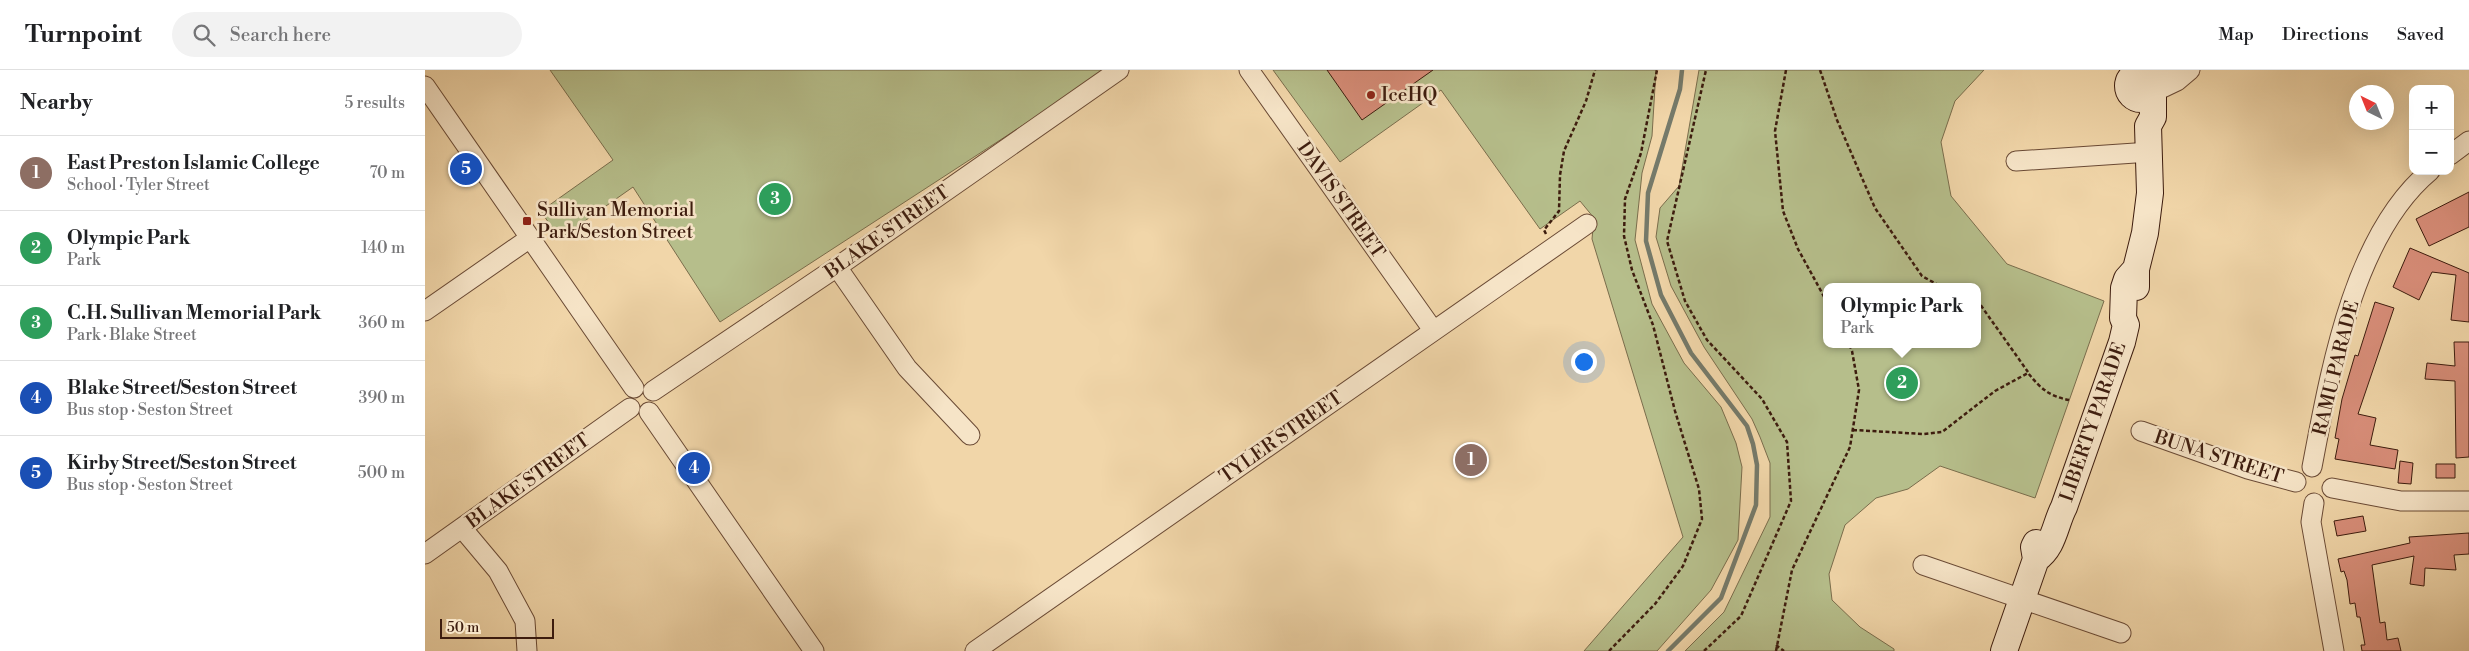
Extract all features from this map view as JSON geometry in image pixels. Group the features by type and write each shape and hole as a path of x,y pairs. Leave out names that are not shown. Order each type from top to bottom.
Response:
{"street":[{"name":"BLAKE STREET","path":"653,391 837,267 1119,70"},
{"name":"DAVIS STREET","path":"1249,70 1433,330"},
{"path":"2142,81 2188,71"},
{"name":"LIBERTY PARADE","path":"2005,651 2036,559 2034,547 2049,523 2058,518 2064,507 2126,325 2122,310 2123,288 2127,279 2136,269 2148,211 2150,152 2148,126 2153,117 2142,81"},
{"path":"425,86 634,388"},
{"path":"2454,152 2469,141"},
{"path":"2016,161 2150,152"},
{"name":"RAMU PARADE","path":"2312,467 2325,396 2347,312 2390,216 2417,182 2425,175"},
{"name":"TYLER STREET","path":"975,651 1587,224"},
{"path":"425,311 530,238"},
{"path":"837,267 907,368 970,435"},
{"path":"642,386 653,391 655,405 649,412 637,413 630,408 627,399 634,388 642,386"},
{"name":"BLAKE STREET","path":"425,554 630,408"},
{"path":"649,412 814,651"},
{"name":"BUNA STREET","path":"2141,431 2248,469 2296,482"},
{"path":"2312,467 2327,473 2332,488 2327,497 2314,503 2302,499 2296,488 2296,482 2302,472 2312,467"},
{"path":"2332,488 2401,501 2469,501"},
{"path":"2314,503 2311,522 2334,651"},
{"path":"462,528 498,571 525,621 527,651"},
{"path":"1923,564 2121,633"}],"path":[{"path":"1553,246 1543,230 1559,211 1560,174 1564,151 1586,101 1595,70"},
{"path":"1609,651 1655,604 1683,566 1702,520 1699,489 1672,402 1653,325 1632,270 1624,236 1625,199 1641,152 1657,70"},
{"path":"1704,651 1741,616 1791,501 1787,442 1762,400 1707,340 1685,300 1667,241 1706,70"},
{"path":"1786,70 1775,131 1783,211 1798,249 1823,295"},
{"path":"1820,70 1837,120 1875,208 1922,276 1934,283"},
{"path":"1981,306 2042,391 2053,397 2069,400"},
{"path":"1776,651 1793,570 1850,447 1859,390 1851,348"},
{"path":"1853,430 1924,434 1941,432 1995,391 2028,373"},
{"path":"1776,645 1785,651"}],"green space":[{"path":"550,70 1108,70 720,322 633,187 559,239 541,211 613,160"},
{"path":"1273,70 1656,70 1652,136 1642,173 1635,240 1652,304 1684,363 1721,407 1736,443 1742,467 1738,540 1711,590 1657,651 1584,651 1683,537 1592,239 1594,218 1580,201 1540,229 1441,90 1340,162"},
{"path":"1699,70 1984,70 1955,101 1941,142 1951,196 2007,264 2104,301 2035,498 1940,466 1908,489 1876,498 1845,525 1829,574 1832,600 1860,627 1894,649 1894,651 1685,651 1724,612 1770,517 1770,463 1752,419 1704,347 1671,286 1656,237 1660,208 1679,186"}],"building":[{"name":"IceHQ","path":"1327,70 1433,70 1362,120"},
{"path":"2469,192 2469,227 2429,246 2416,219"},
{"path":"2410,248 2469,273 2469,322 2451,320 2456,275 2432,272 2419,300 2393,287"},
{"path":"2375,302 2394,308 2358,414 2376,418 2370,445 2398,450 2395,469 2335,459 2339,439 2335,438 2342,399 2355,355 2358,356"},
{"path":"2454,342 2469,342 2469,457 2456,458 2455,381 2425,379 2427,363 2455,366"},
{"path":"2400,461 2413,463 2411,484 2398,483"},
{"path":"2436,464 2455,464 2455,478 2436,478"},
{"path":"2363,516 2366,531 2337,536 2334,521"},
{"path":"2469,533 2469,554 2454,555 2456,570 2425,568 2424,586 2410,584 2414,556 2372,565 2380,623 2385,622 2387,640 2398,638 2401,651 2362,651 2361,645 2365,645 2360,617 2357,617 2355,603 2350,604 2347,580 2344,571 2341,572 2338,559 2410,543 2409,537"}],"waterway":[{"path":"1668,651 1721,598 1756,505 1757,465 1747,426 1691,353 1661,295 1646,241 1648,193 1680,89 1682,70"}],"place":[{"name":"IceHQ","path":"1371,95"},
{"name":"Kirby Street/Seston Street","path":"466,169"},
{"name":"C.H. Sullivan Memorial Park","path":"775,199"},
{"name":"Sullivan Memorial Park/Seston Street","path":"527,221"},
{"name":"Olympic Park","path":"1902,383"},
{"name":"East Preston Islamic College","path":"1471,460"},
{"name":"Blake Street/Seston Street","path":"694,468"}]}
